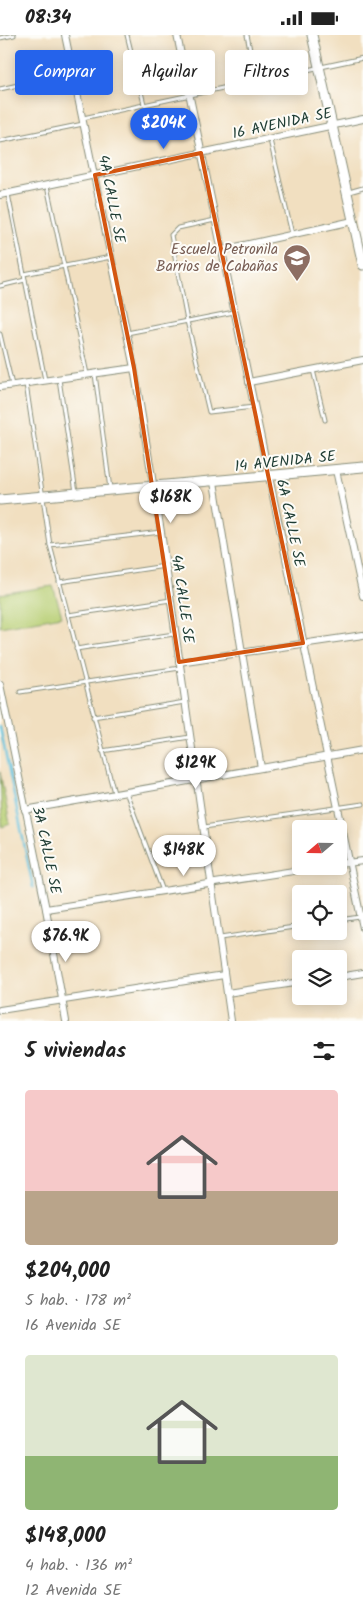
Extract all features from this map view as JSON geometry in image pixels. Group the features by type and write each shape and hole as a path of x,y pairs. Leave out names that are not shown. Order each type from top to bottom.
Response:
{"street":[{"name":"4A CALLE SE","path":"65,35 69,50"},
{"name":"6A CALLE SE","path":"177,35 180,50"},
{"path":"312,35 363,265"},
{"name":"4A CALLE SE","path":"79,95 134,368 154,486 231,1021"},
{"name":"6A CALLE SE","path":"190,95 363,928"},
{"name":"16 AVENIDA SE","path":"0,195 363,119"},
{"path":"222,250 353,221"},
{"path":"249,382 363,360"},
{"path":"0,387 134,368"},
{"name":"14 AVENIDA SE","path":"0,499 214,482 363,467"},
{"path":"336,470 363,596"},
{"path":"214,482 261,768"},
{"path":"179,665 242,651 363,635"},
{"name":"3A CALLE SE","path":"0,684 46,909 66,1021"},
{"path":"25,810 363,750"},
{"path":"349,863 363,861"},
{"path":"46,909 292,871"},
{"path":"347,976 363,973"},
{"path":"0,1010 224,975"},
{"path":"227,993 292,983"}],"lane":[{"path":"0,38 14,35"},
{"path":"127,35 144,104"},
{"path":"246,35 249,50"},
{"path":"308,68 363,58"},
{"path":"0,89 15,86"},
{"path":"0,141 84,121 144,104 190,95"},
{"path":"269,138 292,234"},
{"path":"47,185 91,374 110,489"},
{"path":"347,192 363,188"},
{"path":"8,194 46,381"},
{"path":"215,220 178,228 171,235 187,321 209,412 254,407"},
{"path":"24,274 111,257"},
{"path":"0,286 25,280"},
{"path":"127,333 235,312"},
{"path":"0,333 12,385"},
{"path":"313,370 325,420"},
{"path":"59,379 76,492"},
{"path":"26,383 50,545 114,794"},
{"path":"50,545 161,531"},
{"path":"59,582 166,565"},
{"path":"68,615 171,600"},
{"path":"76,649 175,633"},
{"path":"20,692 84,683 179,665"},
{"path":"93,717 185,702"},
{"path":"102,751 190,737"},
{"path":"126,792 163,891"},
{"path":"204,827 363,804"},
{"path":"347,919 362,917"},
{"path":"219,938 292,927"}],"highlighted area":[{"path":"201,153 303,643 179,662 134,368 95,175"}],"green space":[{"path":"53,586 62,616 0,627 0,594"},
{"path":"0,772 10,824 2,827"}],"waterway":[{"path":"0,727 33,887"}],"place":[{"name":"Escuela Petronila Barrios de Cabañas","path":"297,282"}]}
